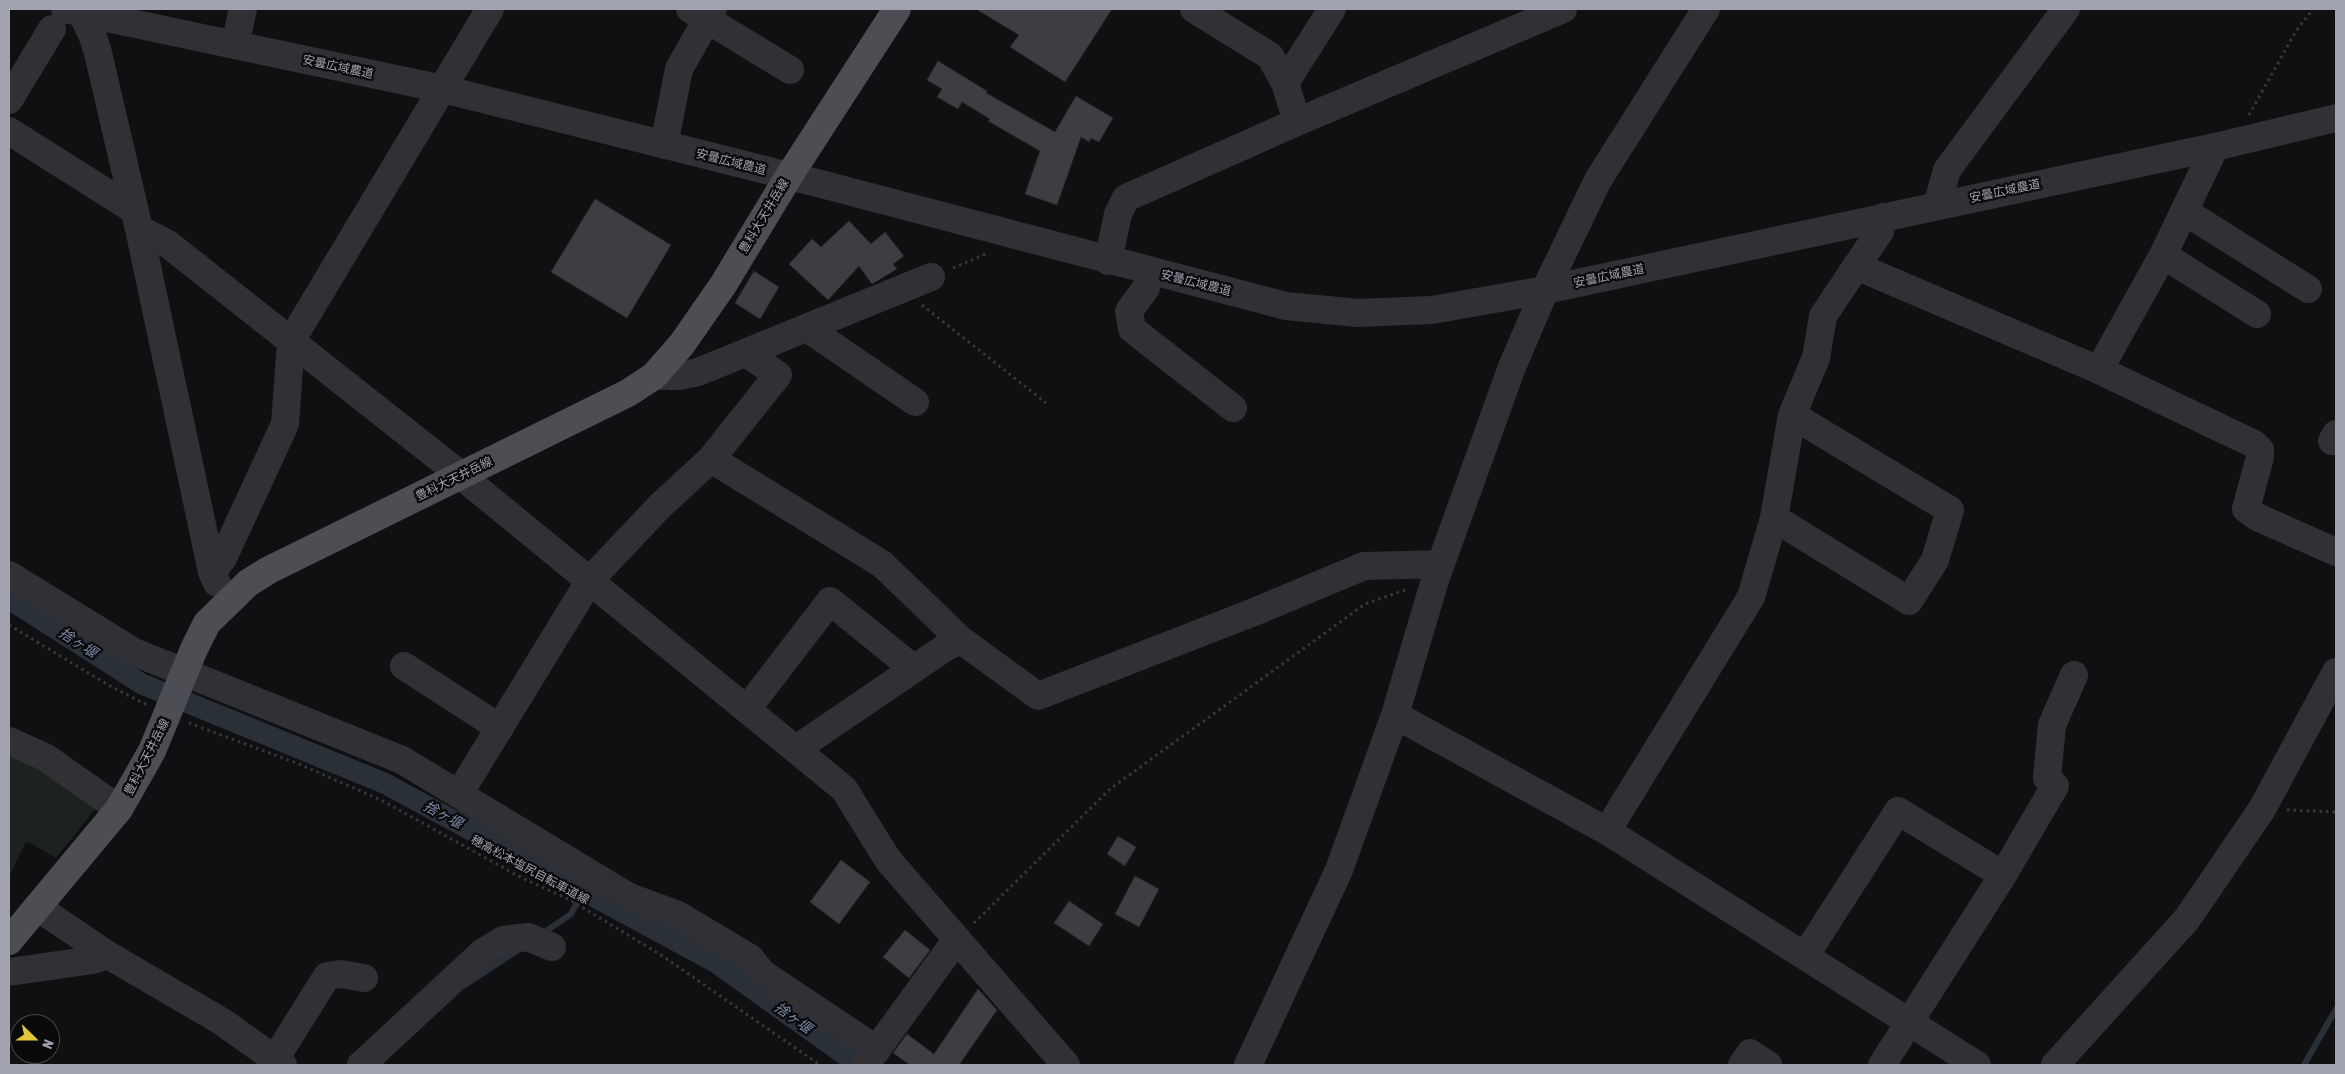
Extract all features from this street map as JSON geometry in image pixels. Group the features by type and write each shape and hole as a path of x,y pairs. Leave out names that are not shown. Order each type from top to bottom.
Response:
{"main road":[{"name":"豊科大天井岳線","path":"9,942 119,808 152,751 208,623 226,602 248,582 269,570 628,393 654,376 682,344 723,286 789,176 897,9"}],"street":[{"path":"235,44 243,9"},
{"path":"212,572 223,558 285,424 291,341 490,9"},
{"path":"1194,9 1270,56 1285,83 1297,122"},
{"path":"1285,83 1332,9"},
{"path":"1108,261 1118,214 1126,198 1297,122 1563,9"},
{"path":"1248,1065 1339,870 1396,715 1438,572 1512,367 1545,290 1598,180 1706,9"},
{"path":"1936,206 1947,170 2066,9"},
{"path":"664,145 679,69 703,12 790,70"},
{"path":"9,100 70,15 98,53 137,219 212,572 226,602"},
{"name":"安曇広域農道","path":"70,15 235,44 442,90 789,176 1108,261 1286,306 1358,312 1432,310 1545,290 2225,144 2336,118"},
{"path":"9,132 137,219 590,580 844,789 888,860 1066,1065"},
{"path":"2099,370 2163,255 2184,211 2225,144"},
{"path":"2184,211 2308,288"},
{"path":"1607,831 1750,597 1774,518 1792,415 1816,358 1823,316 1880,232 1883,217"},
{"path":"2163,255 2258,314"},
{"path":"1856,266 2099,370 2254,444 2260,450 2260,457 2246,509 2257,517 2336,552"},
{"path":"654,376 679,376 698,372 931,277"},
{"path":"1146,288 1129,311 1132,329 1233,408"},
{"path":"807,328 915,402"},
{"path":"460,794 590,580 660,506 711,459 778,375 746,353"},
{"path":"1774,518 1909,601 1935,560 1950,510 1792,415"},
{"path":"711,459 882,564 961,640 1038,696 1254,612 1364,566 1438,572"},
{"path":"9,575 111,640 134,652 175,698 402,760 629,897 678,914 750,958 763,974 871,1058 958,939"},
{"path":"747,709 830,601 914,669"},
{"path":"796,749 946,647 961,640"},
{"path":"404,666 500,728"},
{"path":"2055,1065 2188,919 2262,809 2336,672"},
{"path":"1882,1065 2003,875 2055,786 2048,778 2052,725 2074,675"},
{"path":"1396,715 1607,831 1977,1065"},
{"path":"9,741 45,757 119,808"},
{"path":"1805,956 1898,811 2003,875"},
{"path":"37,908 108,955 221,1021 279,1062 327,976 341,974 364,978"},
{"path":"361,1065 482,953 503,940 528,937 552,946"},
{"path":"9,972 93,960 108,955"},
{"path":"1742,1065 1750,1053 1768,1065"}],"path":[{"path":"2225,144 2260,93 2296,31 2313,9"},
{"path":"931,277 988,253 994,248"},
{"path":"902,289 1046,403"},
{"path":"958,939 1110,789 1365,604 1438,572"},
{"name":"穂高松本塩尻自転車道線","path":"9,625 110,686 175,698 300,764 381,800 522,878 570,900 662,954 820,1065"},
{"path":"2262,809 2336,812"}],"shaded area":[{"path":"9,750 99,804 56,858 26,841 9,877"}],"building":[{"path":"976,9 1112,9 1065,82 1010,47 1019,35"},
{"path":"938,61 987,91 986,93 1055,132 1076,96 1113,118 1099,142 1091,138 1089,142 1081,137 1057,205 1025,194 1040,151 988,121 990,119 962,102 958,109 937,97 942,89 927,80"},
{"path":"595,199 671,245 627,318 551,272"},
{"path":"849,221 871,244 885,232 904,256 893,264 897,269 872,284 859,266 828,300 789,264 812,239 821,247"},
{"path":"754,271 779,287 760,319 735,303"},
{"path":"1118,836 1136,847 1125,866 1107,854"},
{"path":"841,860 870,882 839,924 810,902"},
{"path":"1135,876 1159,889 1139,927 1115,914"},
{"path":"1069,901 1103,924 1089,946 1054,923"},
{"path":"905,930 930,950 909,978 883,957"},
{"path":"978,989 997,1010 959,1065 910,1065 893,1053 907,1034 934,1054"}],"waterway":[{"name":"捨ヶ堰","path":"9,599 142,684 384,783 715,962 859,1065"},
{"path":"542,934 571,914 583,891"},
{"path":"465,985 521,948"},
{"path":"2304,1065 2336,1009"}]}
